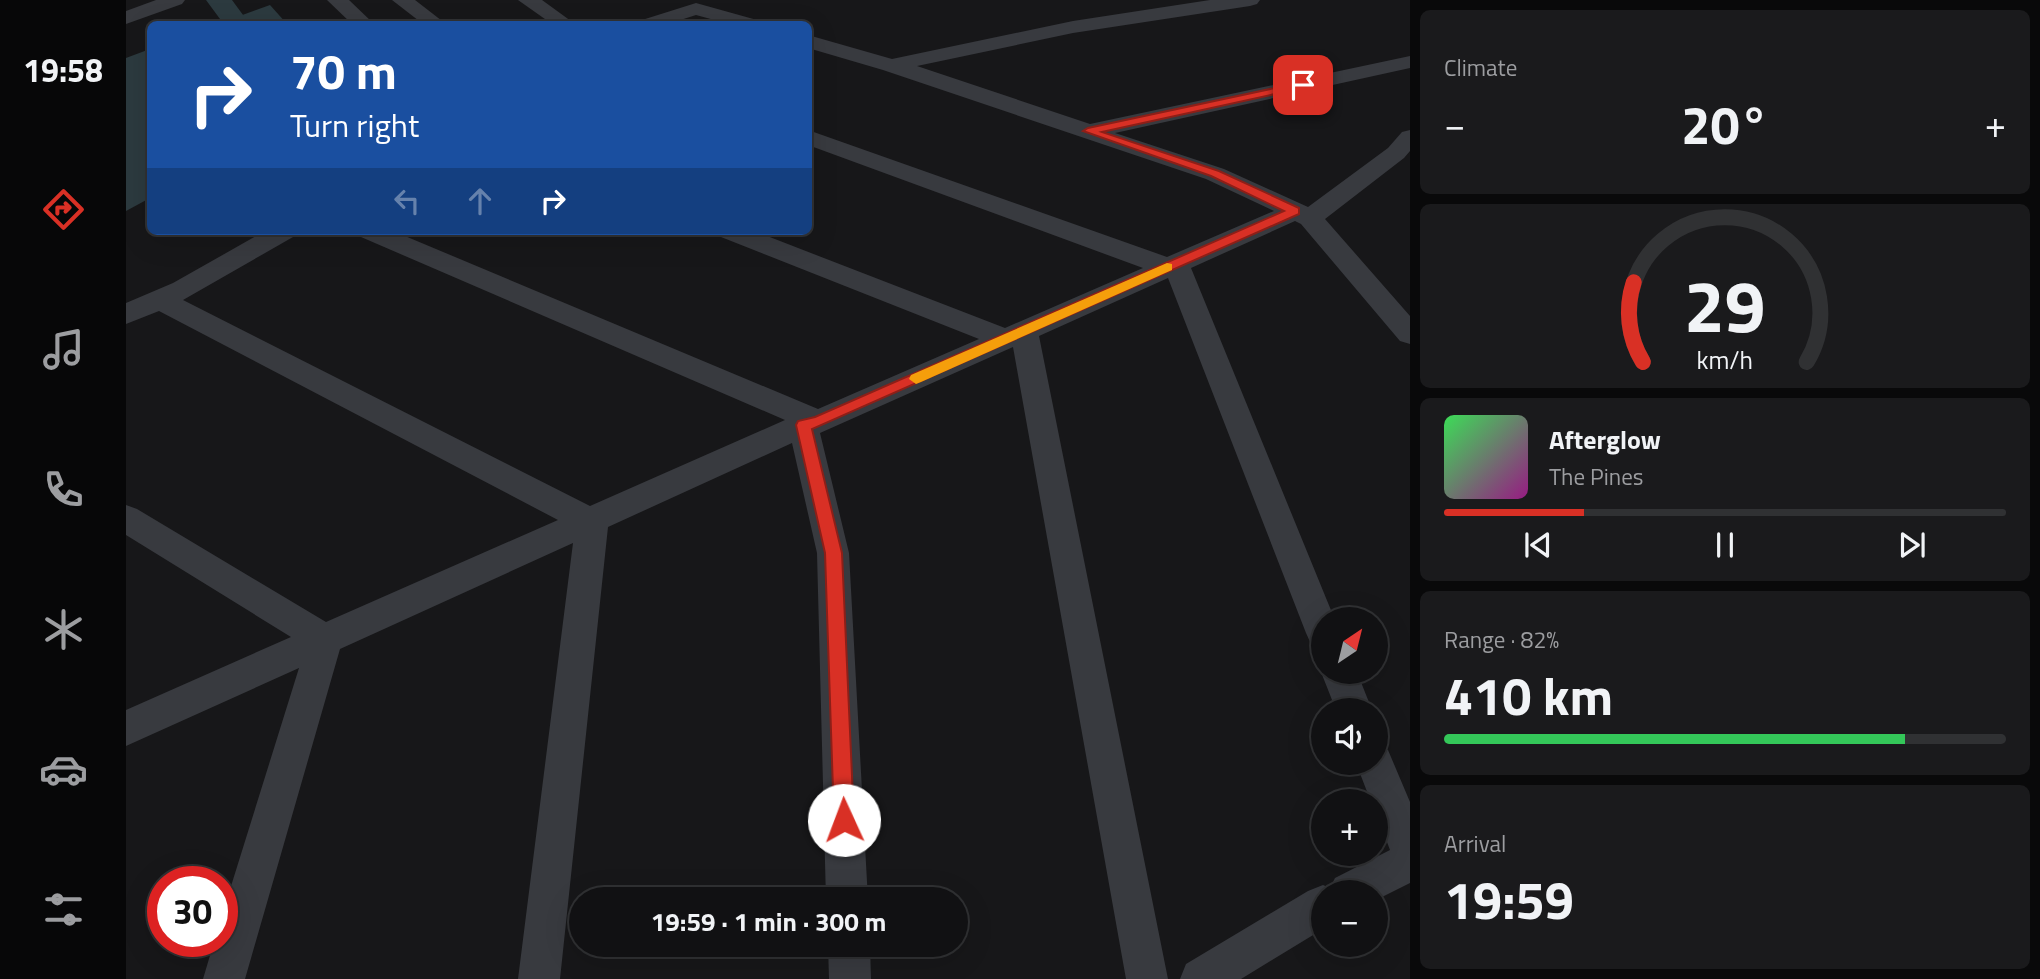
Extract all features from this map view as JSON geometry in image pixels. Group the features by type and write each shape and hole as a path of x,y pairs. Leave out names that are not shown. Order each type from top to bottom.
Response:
{"street":[{"path":"126,18 175,0"},
{"path":"337,0 361,21"},
{"path":"402,0 432,21"},
{"path":"528,0 560,21"},
{"path":"658,21 696,9 748,0"},
{"path":"891,65 1073,27 1250,0"},
{"path":"696,9 739,21"},
{"path":"812,42 891,65 1215,174 1302,214 1410,334"},
{"path":"1088,131 1410,62"},
{"path":"126,728 1171,265 1302,214 1396,153 1410,137"},
{"path":"812,138 1171,265 1312,607"},
{"path":"126,314 182,290 278,235"},
{"path":"379,235 811,423"},
{"path":"741,235 1015,335"},
{"path":"160,300 592,522"},
{"path":"1015,335 1147,979"},
{"path":"811,423 833,553 846,887"},
{"path":"126,518 325,640"},
{"path":"539,979 592,522"},
{"path":"224,979 325,640"},
{"path":"1380,775 1410,850"},
{"path":"1373,880 1410,861"},
{"path":"1201,979 1311,913"},
{"path":"849,957 850,979"}],"shaded area":[{"path":"270,5 284,21 226,21"},
{"path":"147,50 147,200 126,211 126,58"}],"waterway":[{"path":"219,0 232,21"}],"slow traffic":[{"path":"916,379 1167,267"}],"route":[{"path":"844,820 833,553 803,425 818,422 1295,211 1215,174 1088,131 1303,85"}]}
